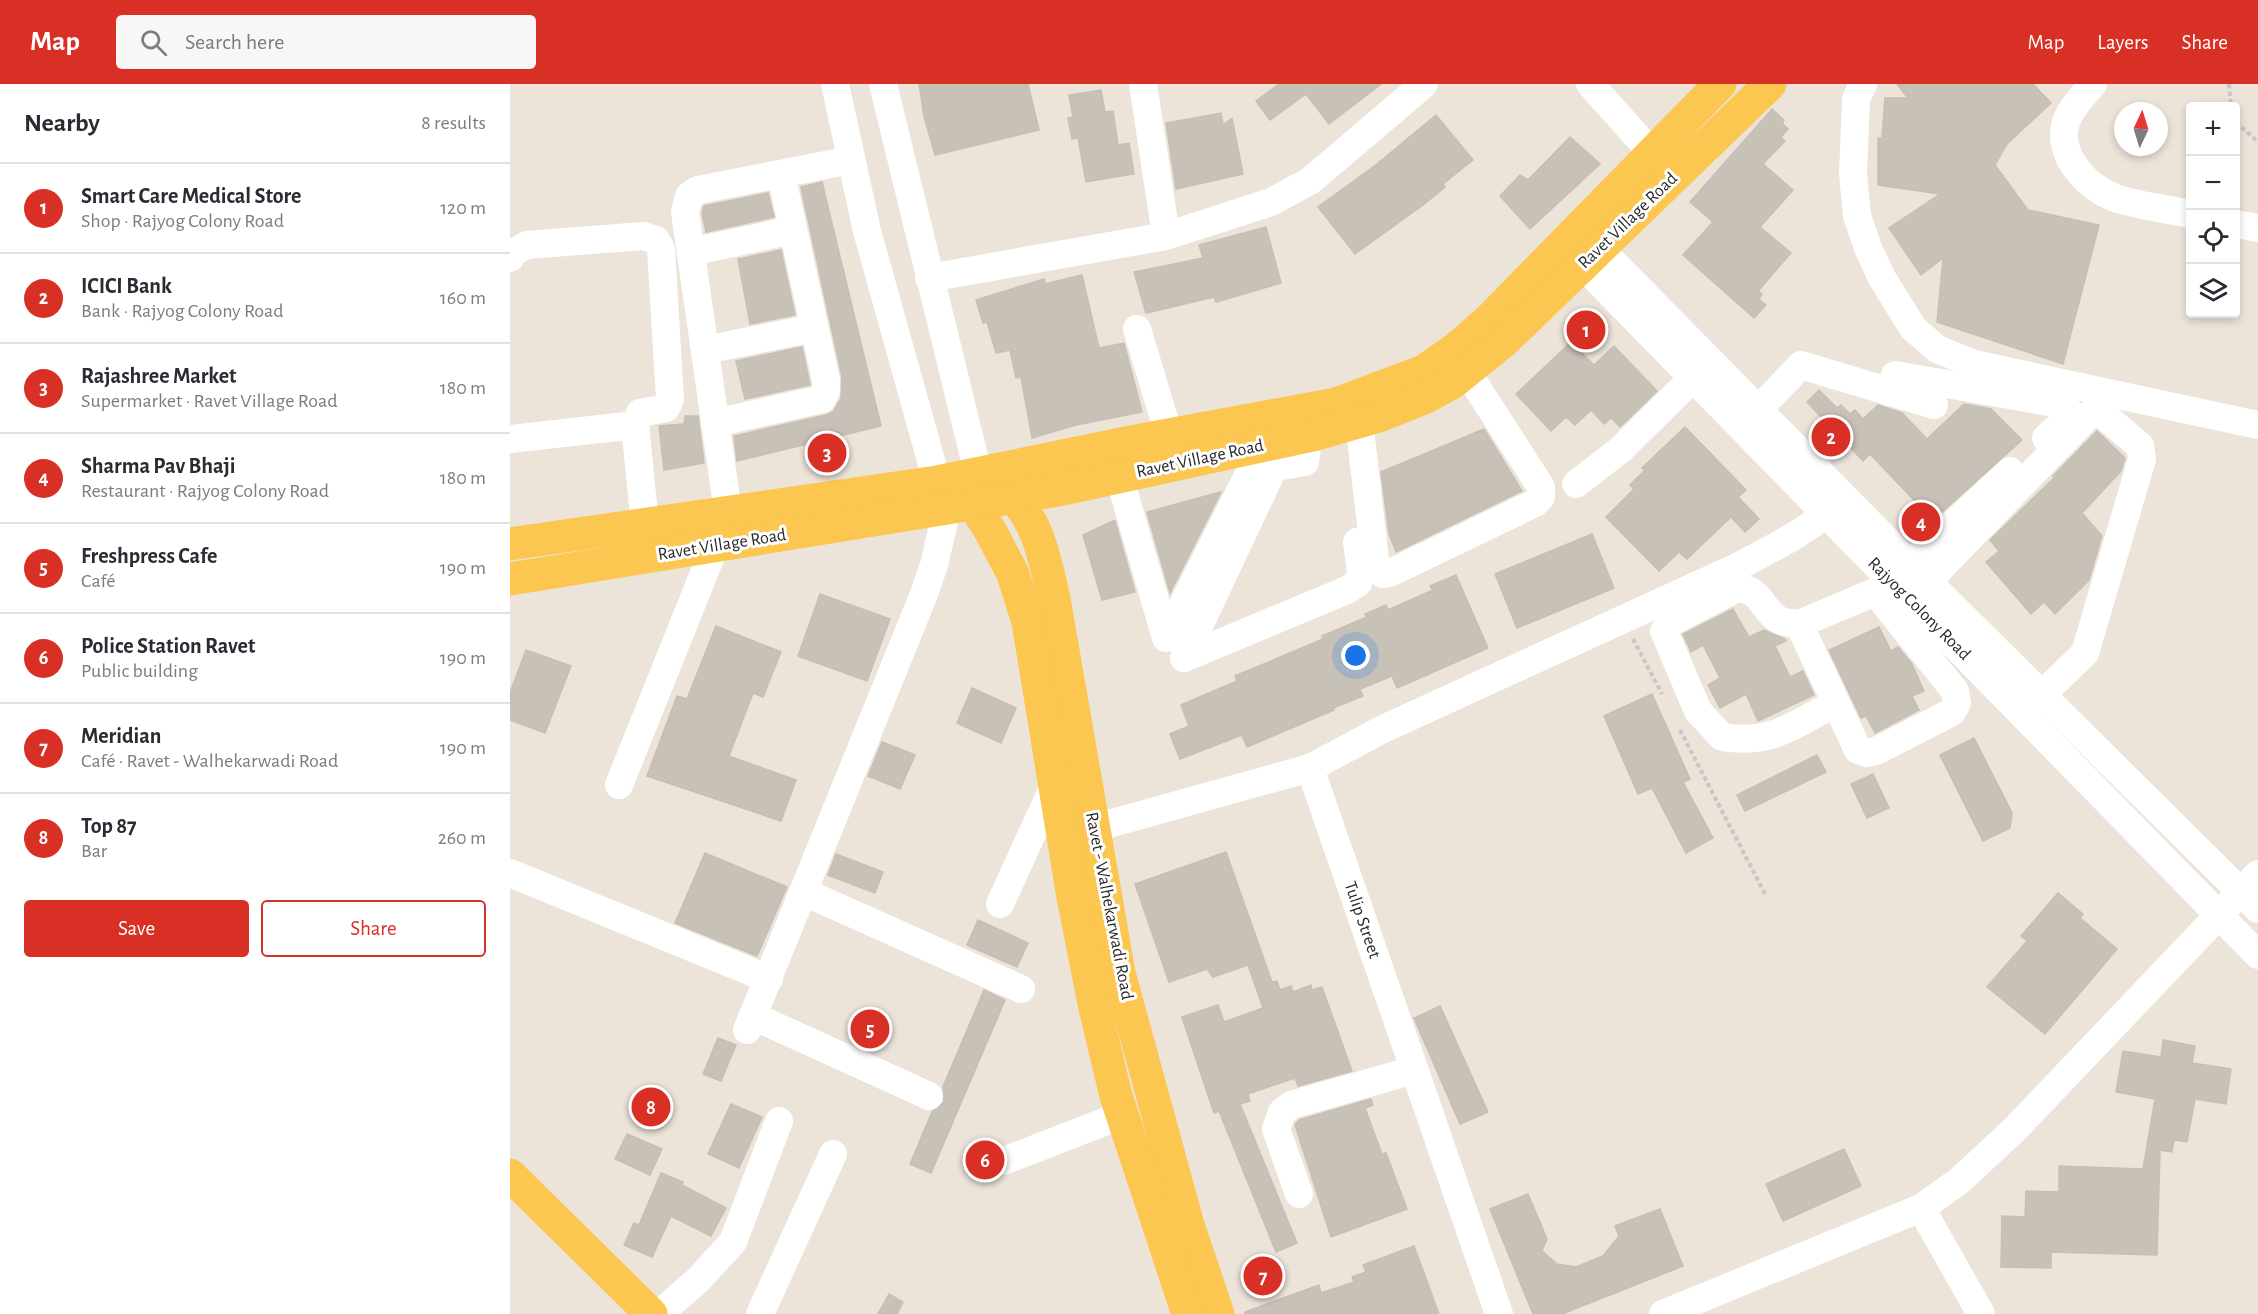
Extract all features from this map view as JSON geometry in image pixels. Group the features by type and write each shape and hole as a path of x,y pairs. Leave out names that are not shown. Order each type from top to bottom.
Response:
{"main road":[{"name":"Ravet Village Road","path":"1014,496 1263,446 1351,424 1424,398 1467,372 1503,342 1581,247 1651,152 1720,84"},
{"name":"Ravet Village Road","path":"510,579 715,546 959,492 1169,435 1336,404 1424,371 1457,348 1581,247 1770,84"},
{"name":"Ravet Village Road","path":"510,544 728,512 959,492"},
{"path":"959,492 1014,496"},
{"name":"Ravet - Walhekarwadi Road","path":"959,492 1013,574 1028,622 1054,786 1078,833 1188,1225 1218,1314"},
{"name":"Ravet - Walhekarwadi Road","path":"1014,496 1036,533 1045,558 1078,833 1086,964 1122,1115 1188,1314"},
{"path":"510,1175 651,1314"}],"street":[{"path":"835,84 867,231 959,492"},
{"path":"883,84 928,278 959,492 924,594 750,1023 929,1096"},
{"path":"1143,84 1166,236"},
{"path":"928,278 1166,236 1291,194 1311,182 1424,84"},
{"path":"1590,84 1651,152"},
{"path":"1863,84 1856,99 1853,140 1857,216 1882,278 1913,328 1937,349 1974,364 2258,425"},
{"path":"2093,84 2067,119 2064,139 2071,162 2088,184 2116,199 2186,213"},
{"path":"728,512 685,212 689,196 698,190 851,160"},
{"path":"715,423 822,399 826,391 826,380 781,174"},
{"path":"2240,225 2258,228"},
{"path":"691,252 793,230"},
{"path":"510,258 512,253 527,245 644,236 656,240 661,249 670,399 666,408 640,413 635,425 645,525"},
{"name":"Rajyog Colony Road","path":"1581,247 1593,276 1693,378 1835,506"},
{"name":"Rajyog Colony Road","path":"1581,247 1612,261 1758,410 1835,506 1902,580 2032,704 2252,891"},
{"path":"705,350 814,328"},
{"path":"1137,329 1169,435"},
{"path":"1758,410 1801,365 1934,405"},
{"path":"1351,424 1376,568 1383,574 1392,572 1525,508 1541,496 1541,487 1467,372"},
{"path":"1895,375 2061,404 2068,410 2067,419 1902,580"},
{"path":"1576,484 1620,450 1693,378"},
{"path":"1835,703 1778,734 1756,740 1722,737 1698,711 1664,631 1671,622 1735,589 1746,588 1755,592 1778,620 1799,624 1902,580 2090,414 2100,412 2140,446 2142,459 2085,652 2032,704"},
{"path":"1309,435 1305,462 1276,466 1272,471 1184,658 1358,583 1361,572 1351,424"},
{"path":"510,439 635,425"},
{"path":"1119,476 1166,638 1263,446"},
{"path":"1078,833 1310,768 1383,729 1736,568 1777,546 1835,506"},
{"path":"619,785 715,546"},
{"path":"1799,624 1858,750 1866,753 1876,752 1952,712 1957,703 1955,691 1902,580"},
{"name":"Rajyog Colony Road","path":"2032,704 2217,914 2258,955"},
{"name":"Tulip Street","path":"1310,768 1499,1314"},
{"path":"1000,904 1054,786"},
{"path":"510,873 768,979"},
{"path":"1663,1314 1921,1208 1959,1181 2014,1130 2217,914 2252,891"},
{"path":"804,892 1021,989"},
{"path":"1299,1194 1276,1129 1282,1112 1291,1105 1414,1070"},
{"path":"1004,1161 1122,1115"},
{"path":"659,1314 698,1280 733,1242 779,1121"},
{"path":"760,1314 833,1154"},
{"path":"1921,1208 1980,1314"}],"path":[{"path":"2229,84 2231,102"},
{"path":"2240,126 2258,142"},
{"path":"1623,620 1667,704"},
{"path":"1678,725 1765,894"}],"building":[{"path":"919,84 1028,84 1039,130 935,155 924,116"},
{"path":"1279,84 1381,84 1329,124 1306,94 1270,120 1256,101"},
{"path":"1897,84 2033,84 2051,103 2007,144 1995,165 2028,210 2099,225 2063,364 1937,322 1943,258 1921,275 1889,228 1940,194 1878,185 1878,138 1882,138 1885,98 1908,98"},
{"path":"1101,90 1105,112 1113,111 1118,145 1129,143 1134,174 1086,182 1078,138 1072,139 1068,118 1073,117 1069,95"},
{"path":"1772,109 1784,120 1782,123 1788,129 1781,137 1785,141 1763,164 1793,190 1760,227 1791,253 1758,291 1762,294 1759,299 1766,305 1754,318 1683,255 1713,222 1690,202"},
{"path":"1221,113 1223,125 1232,118 1243,174 1176,189 1166,123"},
{"path":"1436,115 1473,160 1443,184 1445,187 1423,205 1355,254 1318,207 1377,164"},
{"path":"1570,137 1600,164 1530,229 1500,196 1520,175 1528,180"},
{"path":"822,182 881,426 737,461 734,436 826,415 833,412 841,398 842,377 801,187"},
{"path":"768,193 774,217 706,232 702,213 704,206"},
{"path":"1266,227 1281,283 1216,302 1214,297 1146,313 1134,272 1203,258 1199,245"},
{"path":"781,250 795,315 750,324 738,259"},
{"path":"1082,275 1099,348 1124,343 1142,412 1076,425 1032,438 1021,377 1016,378 1010,350 996,353 987,322 983,323 976,300 1044,279 1045,284"},
{"path":"1571,342 1594,365 1614,346 1657,391 1620,427 1611,418 1604,424 1591,410 1575,425 1566,417 1551,431 1516,394"},
{"path":"802,347 810,385 745,399 736,361"},
{"path":"1819,390 1837,408 1841,405 1850,414 1855,410 1863,419 1878,405 1902,413 1927,439 1964,404 1991,409 2022,440 1933,520 1870,454 1863,461 1807,402"},
{"path":"685,416 698,416 704,463 664,470 659,426 684,424"},
{"path":"1685,427 1746,490 1738,497 1759,519 1745,532 1731,517 1687,559 1679,552 1659,571 1606,517 1634,489 1630,485 1645,470 1642,468"},
{"path":"1484,429 1522,491 1396,552 1389,534 1381,472"},
{"path":"2097,431 2125,458 2121,471 2082,513 2102,536 2089,580 2055,614 2044,602 2031,614 1986,562 1999,551 1990,540 2055,477 2053,476"},
{"path":"1221,492 1170,593 1147,512"},
{"path":"1115,521 1135,592 1102,600 1083,535"},
{"path":"1592,534 1614,588 1517,628 1495,574"},
{"path":"1456,575 1488,648 1397,688 1392,676 1360,689 1363,696 1247,747 1242,735 1180,759 1170,734 1189,726 1181,705 1237,681 1235,676 1323,639 1322,636 1367,617 1365,614 1386,605 1388,610 1433,590 1430,586"},
{"path":"820,594 890,619 867,681 798,656"},
{"path":"1733,609 1749,637 1764,630 1785,639 1786,641 1775,646 1790,677 1803,671 1814,695 1758,721 1746,694 1720,708 1708,685 1720,678 1703,645 1691,652 1683,634"},
{"path":"716,626 781,652 763,697 753,693 729,756 796,780 781,821 647,776 677,696 687,699"},
{"path":"1879,627 1891,651 1898,647 1912,664 1924,691 1912,696 1919,710 1875,733 1866,716 1861,718 1829,650"},
{"path":"526,650 571,666 545,733 510,720 510,693"},
{"path":"972,688 1016,708 1001,743 957,723"},
{"path":"1652,694 1690,779 1683,782 1713,838 1686,853 1652,788 1638,794 1604,716"},
{"path":"1974,738 2012,813 2010,828 1983,841 1940,755"},
{"path":"882,742 915,755 900,789 868,776"},
{"path":"1817,755 1826,772 1745,811 1737,795"},
{"path":"1873,774 1889,808 1867,818 1851,784"},
{"path":"1226,852 1272,982 1277,981 1280,990 1291,986 1293,992 1311,985 1312,990 1322,987 1352,1071 1298,1086 1295,1078 1248,1094 1250,1101 1240,1104 1297,1243 1276,1252 1219,1111 1214,1113 1182,1017 1218,1005 1224,1022 1263,1008 1248,965 1213,977 1207,969 1169,982 1135,884"},
{"path":"705,853 787,887 757,956 675,923"},
{"path":"836,854 883,872 875,893 828,875"},
{"path":"2058,893 2083,914 2080,918 2117,949 2045,1034 1987,987 2027,941 2021,936"},
{"path":"978,920 1028,943 1017,967 967,945"},
{"path":"984,990 1005,1000 931,1173 910,1164 932,1112 944,1102 943,1087"},
{"path":"1440,1006 1488,1112 1460,1124 1414,1018"},
{"path":"718,1038 736,1045 721,1081 703,1074"},
{"path":"2163,1040 2195,1046 2192,1063 2231,1069 2226,1104 2195,1099 2187,1142 2174,1140 2172,1152 2160,1150 2157,1255 2051,1252 2051,1268 2001,1267 2002,1216 2025,1217 2026,1191 2059,1192 2059,1166 2143,1169 2155,1099 2116,1092 2123,1051 2161,1057"},
{"path":"1371,1099 1373,1105 1365,1108 1382,1154 1386,1153 1407,1209 1331,1237 1295,1125 1299,1120"},
{"path":"731,1104 762,1117 739,1168 708,1154"},
{"path":"627,1134 662,1149 650,1175 615,1159"},
{"path":"1844,1149 1861,1186 1783,1221 1766,1184"},
{"path":"661,1173 683,1182 682,1185 726,1208 711,1236 671,1216 652,1257 624,1245 634,1223 639,1225"},
{"path":"1528,1194 1547,1239 1542,1251 1557,1264 1576,1267 1603,1256 1619,1236 1615,1226 1660,1209 1683,1266 1562,1314 1533,1314 1490,1209"},
{"path":"1414,1246 1439,1314 1245,1314 1245,1312 1319,1285 1321,1293 1354,1282 1352,1277 1366,1272 1363,1265"},
{"path":"889,1294 903,1302 897,1314 878,1314"}],"place":[{"name":"Smart Care Medical Store","path":"1586,330"},
{"name":"ICICI Bank","path":"1831,437"},
{"name":"Rajashree Market","path":"827,453"},
{"name":"Sharma Pav Bhaji","path":"1921,522"},
{"name":"Freshpress Cafe","path":"870,1029"},
{"name":"Top 87","path":"651,1107"},
{"name":"Police Station Ravet","path":"985,1160"},
{"name":"Meridian","path":"1263,1276"}]}
